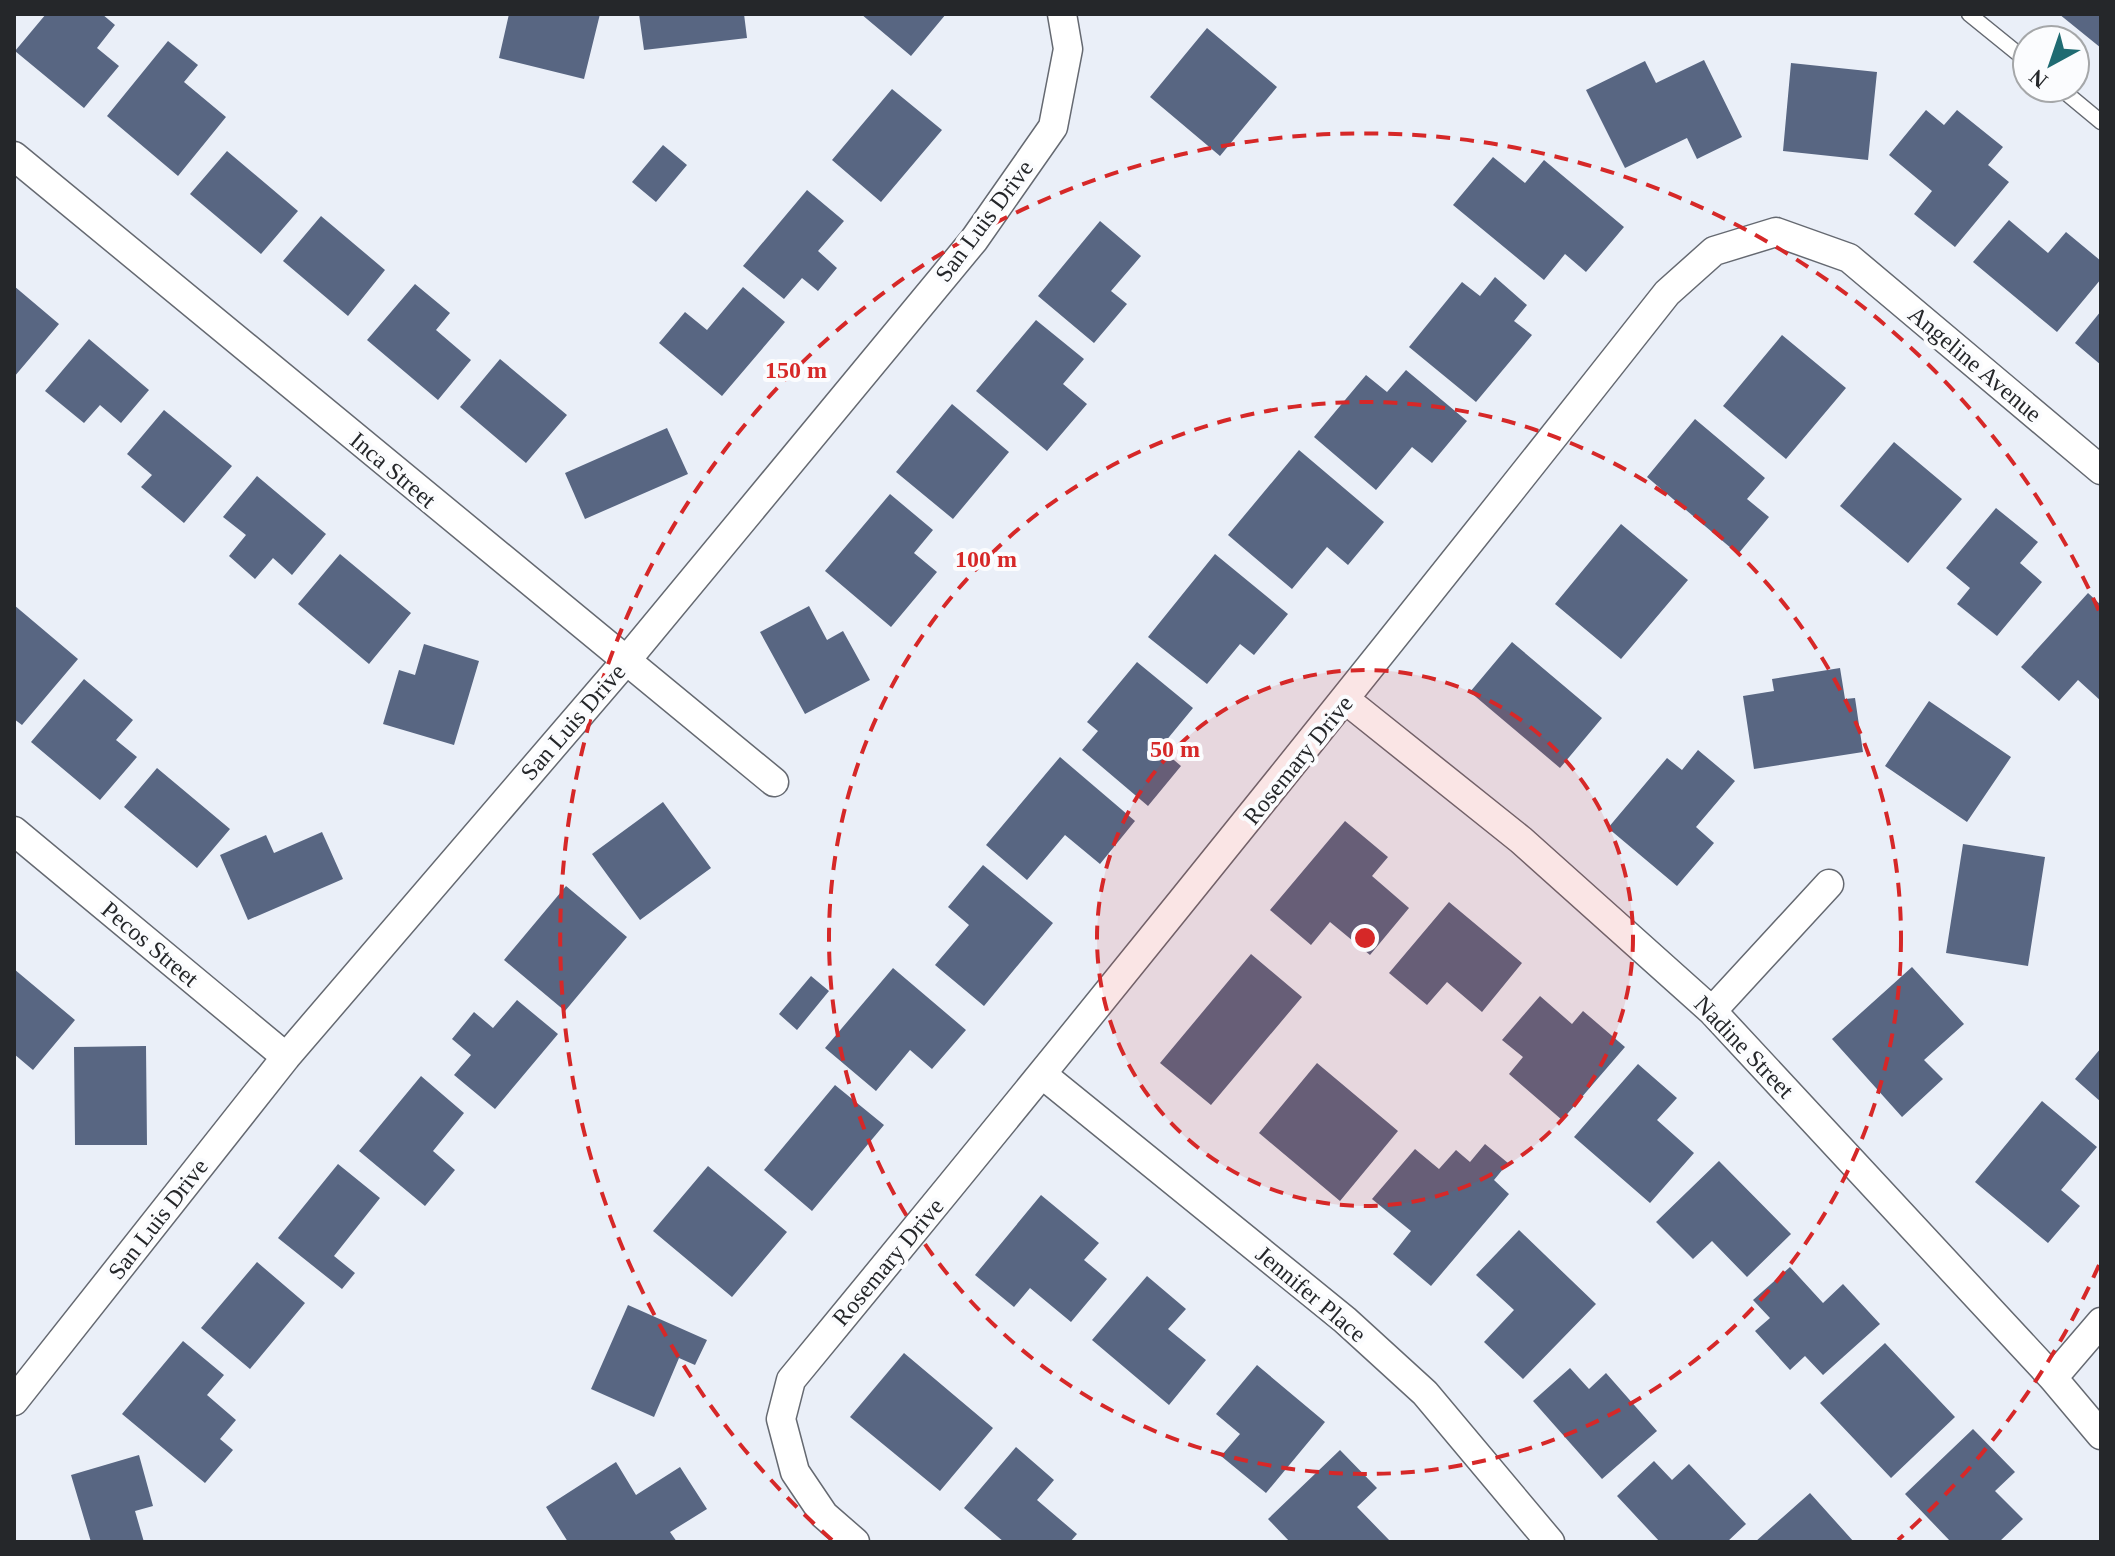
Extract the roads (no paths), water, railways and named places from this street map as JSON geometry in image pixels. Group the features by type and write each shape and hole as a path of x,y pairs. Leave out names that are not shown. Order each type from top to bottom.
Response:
{"street":[{"name":"San Luis Drive","path":"14,1401 286,1057 625,662 974,240 1053,127 1068,49 1062,14"},
{"name":"Inca Street","path":"14,156 774,782"},
{"name":"Rosemary Drive","path":"855,1542 824,1515 795,1472 781,1419 791,1380 1346,700 1667,293 1714,251 1776,232 1849,258"},
{"name":"Angeline Avenue","path":"1849,258 2101,470"},
{"name":"Nadine Street","path":"1346,700 1521,840 1712,1011 2053,1378 2101,1435"},
{"name":"Pecos Street","path":"14,831 286,1057"},
{"path":"1712,1011 1829,884"},
{"name":"Jennifer Place","path":"1043,1075 1345,1320 1425,1393 1550,1542"},
{"path":"2053,1378 2101,1322"}],"lane":[{"path":"1969,14 2011,48"},
{"path":"2079,104 2101,122"}]}
